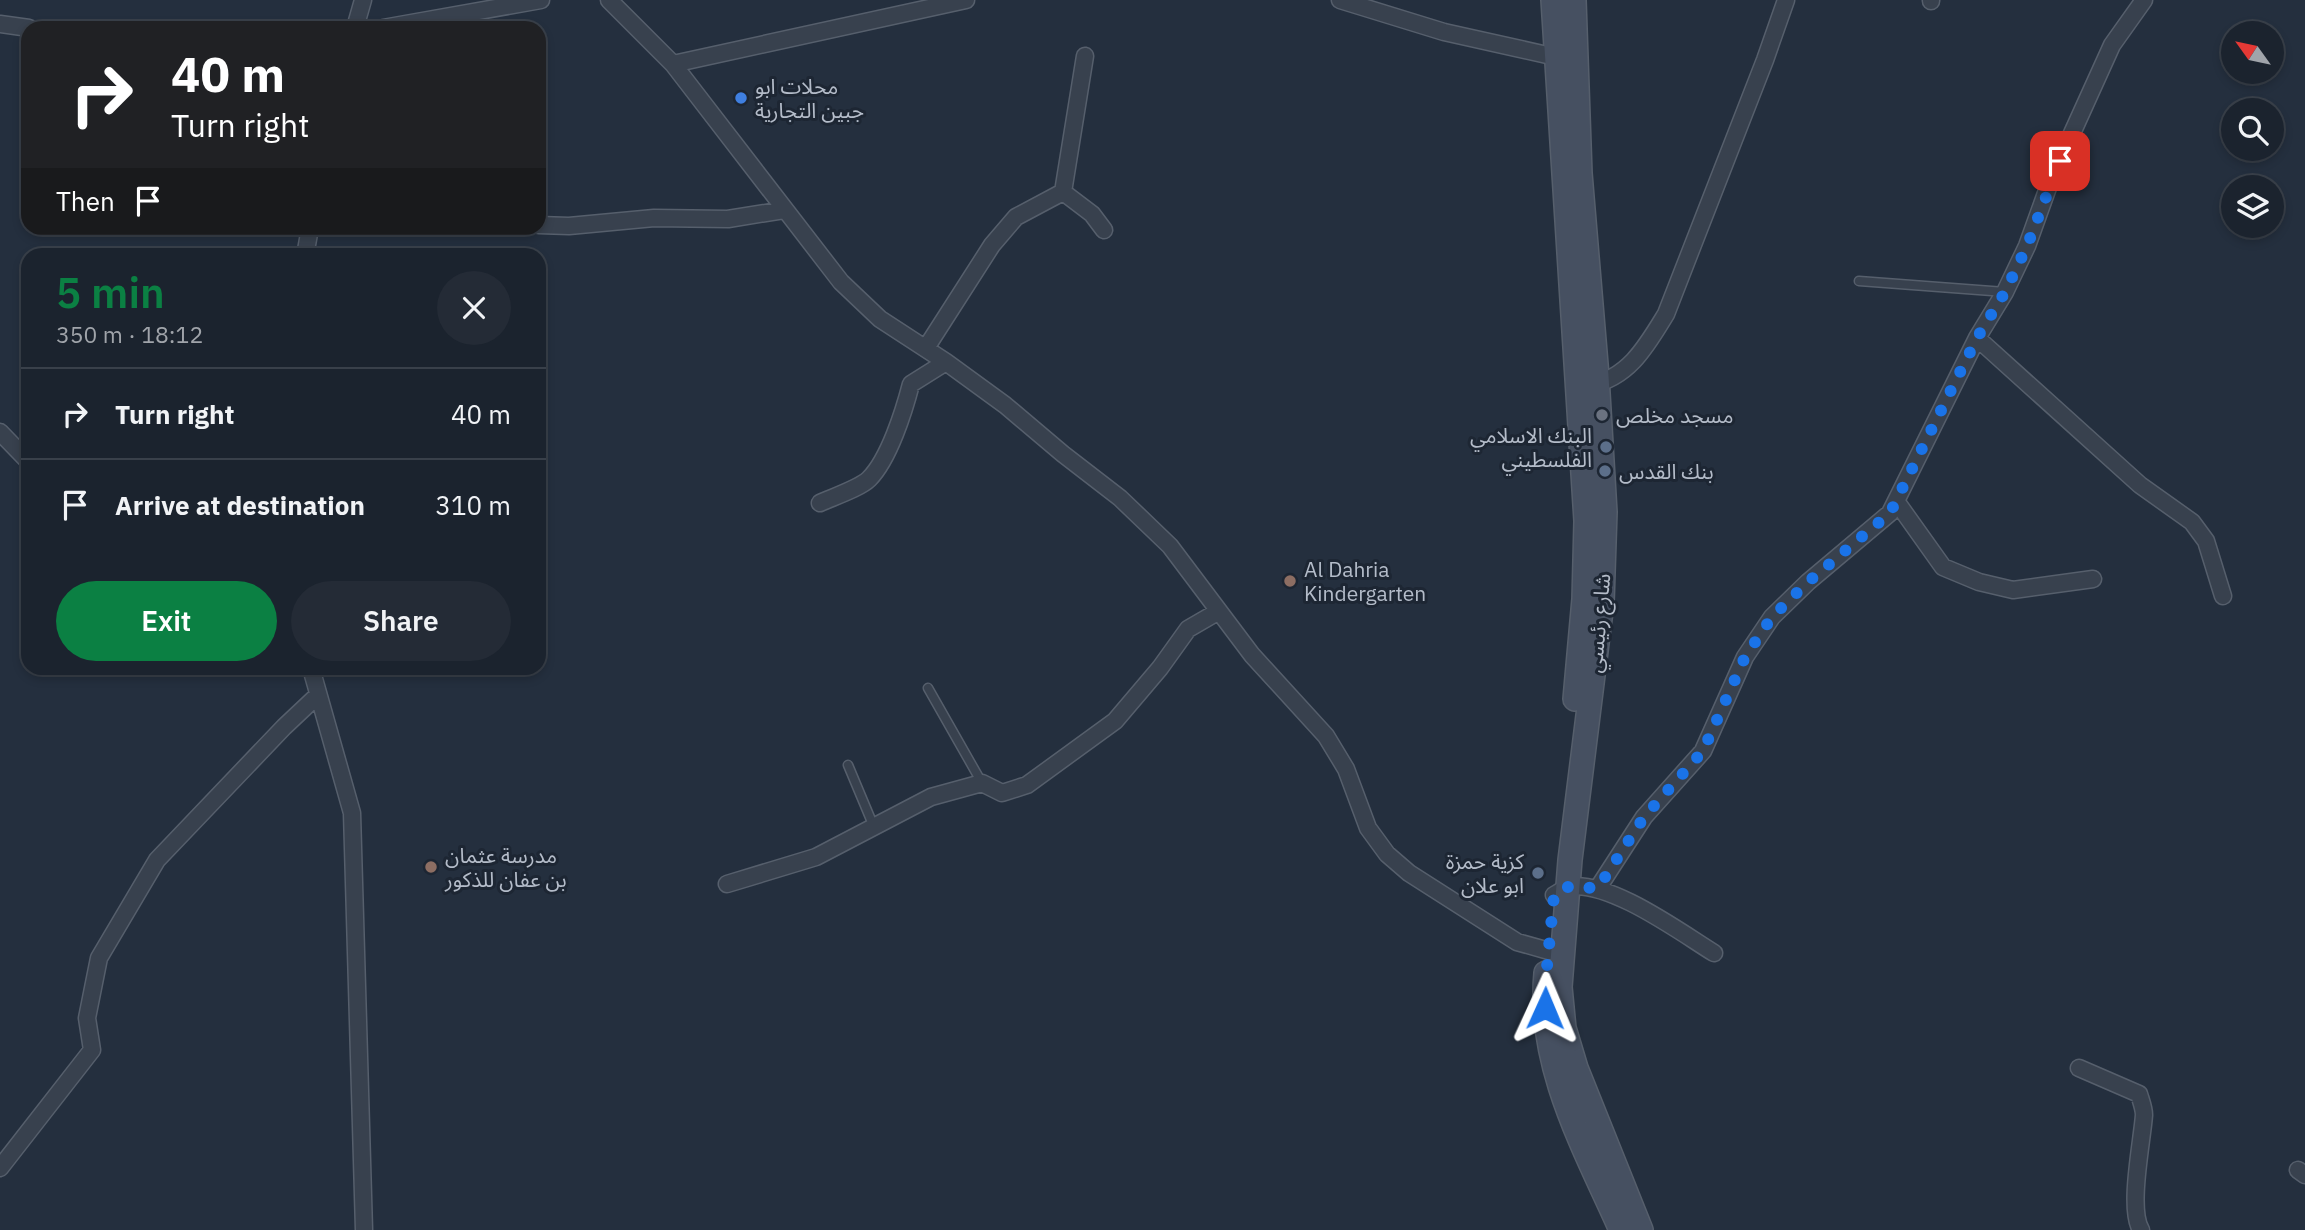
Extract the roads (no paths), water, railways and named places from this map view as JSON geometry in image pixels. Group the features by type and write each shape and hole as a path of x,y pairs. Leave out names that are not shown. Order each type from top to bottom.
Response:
{"main road":[{"name":"شارع رئيسي","path":"1553,0 1587,386 1605,512 1602,603 1555,950 1545,987 1546,1028 1555,1070 1572,1121 1621,1230"},
{"name":"شارع رئيسي","path":"1574,0 1587,386"},
{"name":"شارع رئيسي","path":"1555,950 1564,1028 1580,1080 1641,1230"}],"street":[{"path":"357,21 363,0"},
{"path":"422,21 541,0"},
{"path":"609,0 673,64 841,282 880,319 926,348 1005,405 1120,498 1170,546 1252,655 1326,736 1353,786 1368,828 1387,854 1409,873 1517,942 1555,950"},
{"path":"673,64 966,0"},
{"path":"1340,0 1444,32 1556,57"},
{"path":"1587,386 1623,372 1644,350 1666,314 1786,0"},
{"path":"1598,888 1644,817 1703,751 1745,657 1772,617 1808,582 1890,513 1977,338 2005,292 2027,246 2050,182 2091,96 2101,67 2125,24 2144,0"},
{"path":"0,24 21,27"},
{"path":"1063,192 1085,56"},
{"path":"1063,192 1092,214 1104,230"},
{"path":"926,348 992,245 1016,217 1063,192"},
{"path":"546,225 569,226 654,218 727,219 785,210"},
{"path":"1977,338 2140,485 2192,522 2206,541 2222,596"},
{"path":"820,503 868,480 902,419 911,384 946,362"},
{"path":"0,432 7,451"},
{"path":"1896,501 1942,567 1979,582 2012,590 2093,579"},
{"path":"727,884 816,857 932,797 982,783 1002,793 1027,785 1115,721 1160,668 1188,629 1219,611"},
{"path":"313,675 352,813 364,1230"},
{"path":"0,1168 92,1050 87,1018 99,958 157,860 318,695"},
{"path":"1561,891 1598,888 1656,916 1714,953"},
{"path":"2079,1068 2139,1094 2144,1112 2136,1216 2141,1230"}],"lane":[{"path":"1859,281 2005,292"},
{"path":"928,688 982,783"},
{"path":"848,765 874,827"}],"place":[{"name":"محلات ابو جبين التجارية","path":"741,98"},
{"name":"مسجد مخلص","path":"1602,415"},
{"name":"البنك الاسلامي الفلسطيني","path":"1606,447"},
{"name":"بنك القدس","path":"1605,471"},
{"name":"Al Dahria Kindergarten","path":"1290,581"},
{"name":"مدرسة عثمان بن عفان للذكور","path":"431,867"},
{"name":"كزية حمزة ابو علان","path":"1538,873"}]}
